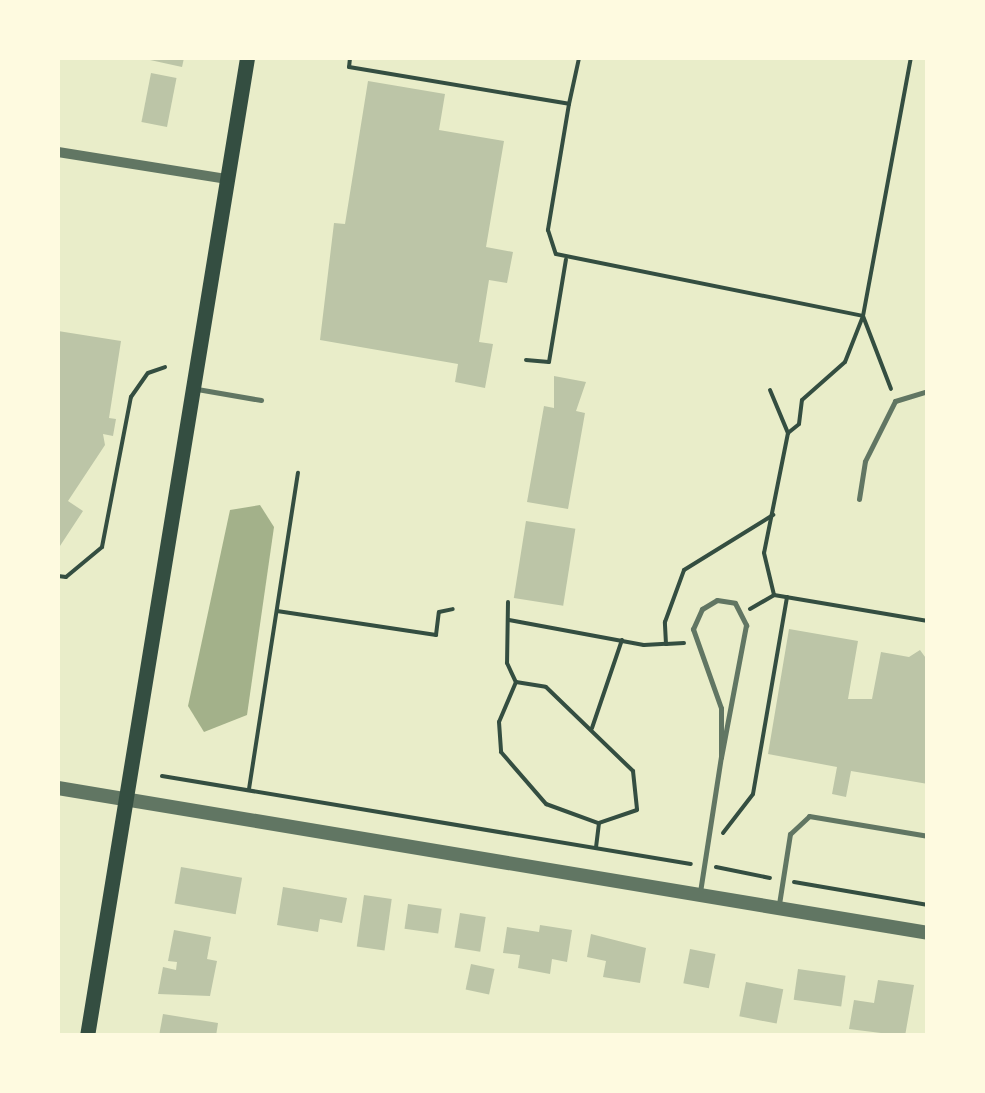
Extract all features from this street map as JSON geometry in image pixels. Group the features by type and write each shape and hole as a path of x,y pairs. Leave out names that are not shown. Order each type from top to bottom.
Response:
{"main road":[{"path":"87,1036 247,58"}],"street":[{"path":"58,152 226,179"},
{"path":"58,788 928,933"}],"lane":[{"path":"194,389 261,400"},
{"path":"860,499 865,461 895,401 928,390"},
{"path":"700,895 746,626 735,604 717,600 702,609 695,642 721,708 721,757"},
{"path":"779,907 790,834 809,816 928,836"}],"path":[{"path":"350,58 348,68 569,104"},
{"path":"579,58 548,244 566,259 863,316"},
{"path":"788,434 799,424 802,400 846,362 863,316 911,58"},
{"path":"526,360 549,362 566,259"},
{"path":"863,316 895,401"},
{"path":"58,576 66,576 102,547 131,397 148,373 165,368"},
{"path":"770,390 788,434 764,553 774,595"},
{"path":"249,790 298,474"},
{"path":"666,644 668,602 684,570 772,514"},
{"path":"742,614 774,595 928,621"},
{"path":"718,843 752,794 787,597"},
{"path":"508,602 507,664 516,682 499,722 500,752 546,804 599,823 630,817 640,798 625,756 546,687 516,682"},
{"path":"277,610 436,635 439,612 453,608"},
{"path":"509,620 622,640 695,642"},
{"path":"592,728 622,640"},
{"path":"162,776 464,826"},
{"path":"596,848 599,823"},
{"path":"718,859 722,868"}],"shaded area":[{"path":"260,505 274,527 247,715 204,732 188,706 230,510"}],"building":[{"path":"141,58 184,58 182,67"},
{"path":"151,73 177,78 167,127 141,122"},
{"path":"368,81 445,94 439,130 504,141 486,247 513,252 507,283 489,280 479,342 493,344 485,388 455,382 458,364 320,340 334,223 345,224"},
{"path":"58,331 121,341 109,418 116,419 113,436 103,434 105,445 68,501 83,511 58,549"},
{"path":"554,376 586,382 576,411 585,413 568,509 527,502 544,406 554,408"},
{"path":"526,521 575,529 563,606 514,598"},
{"path":"789,629 858,641 848,699 872,699 881,652 909,657 920,650 928,661 928,784 851,771 846,797 832,794 837,767 768,754"},
{"path":"181,867 242,878 236,914 175,903"},
{"path":"283,887 347,898 342,923 320,919 318,932 277,925"},
{"path":"364,895 392,899 384,950 357,946"},
{"path":"408,904 442,909 438,933 405,929"},
{"path":"460,913 486,917 480,952 455,948"},
{"path":"540,925 572,930 567,962 552,959 550,974 518,968 520,955 503,953 507,927 539,932"},
{"path":"174,930 211,937 207,959 217,961 210,996 158,994 163,967 176,970 177,962 168,961"},
{"path":"591,934 646,948 640,983 603,977 606,961 587,957"},
{"path":"690,949 716,954 709,988 683,983"},
{"path":"471,964 494,969 489,994 466,989"},
{"path":"798,969 846,976 841,1006 794,1000"},
{"path":"878,980 914,985 905,1036 849,1029 854,1000 874,1003"},
{"path":"746,982 783,989 777,1024 739,1016"},
{"path":"163,1014 218,1023 216,1036 159,1036"}]}
